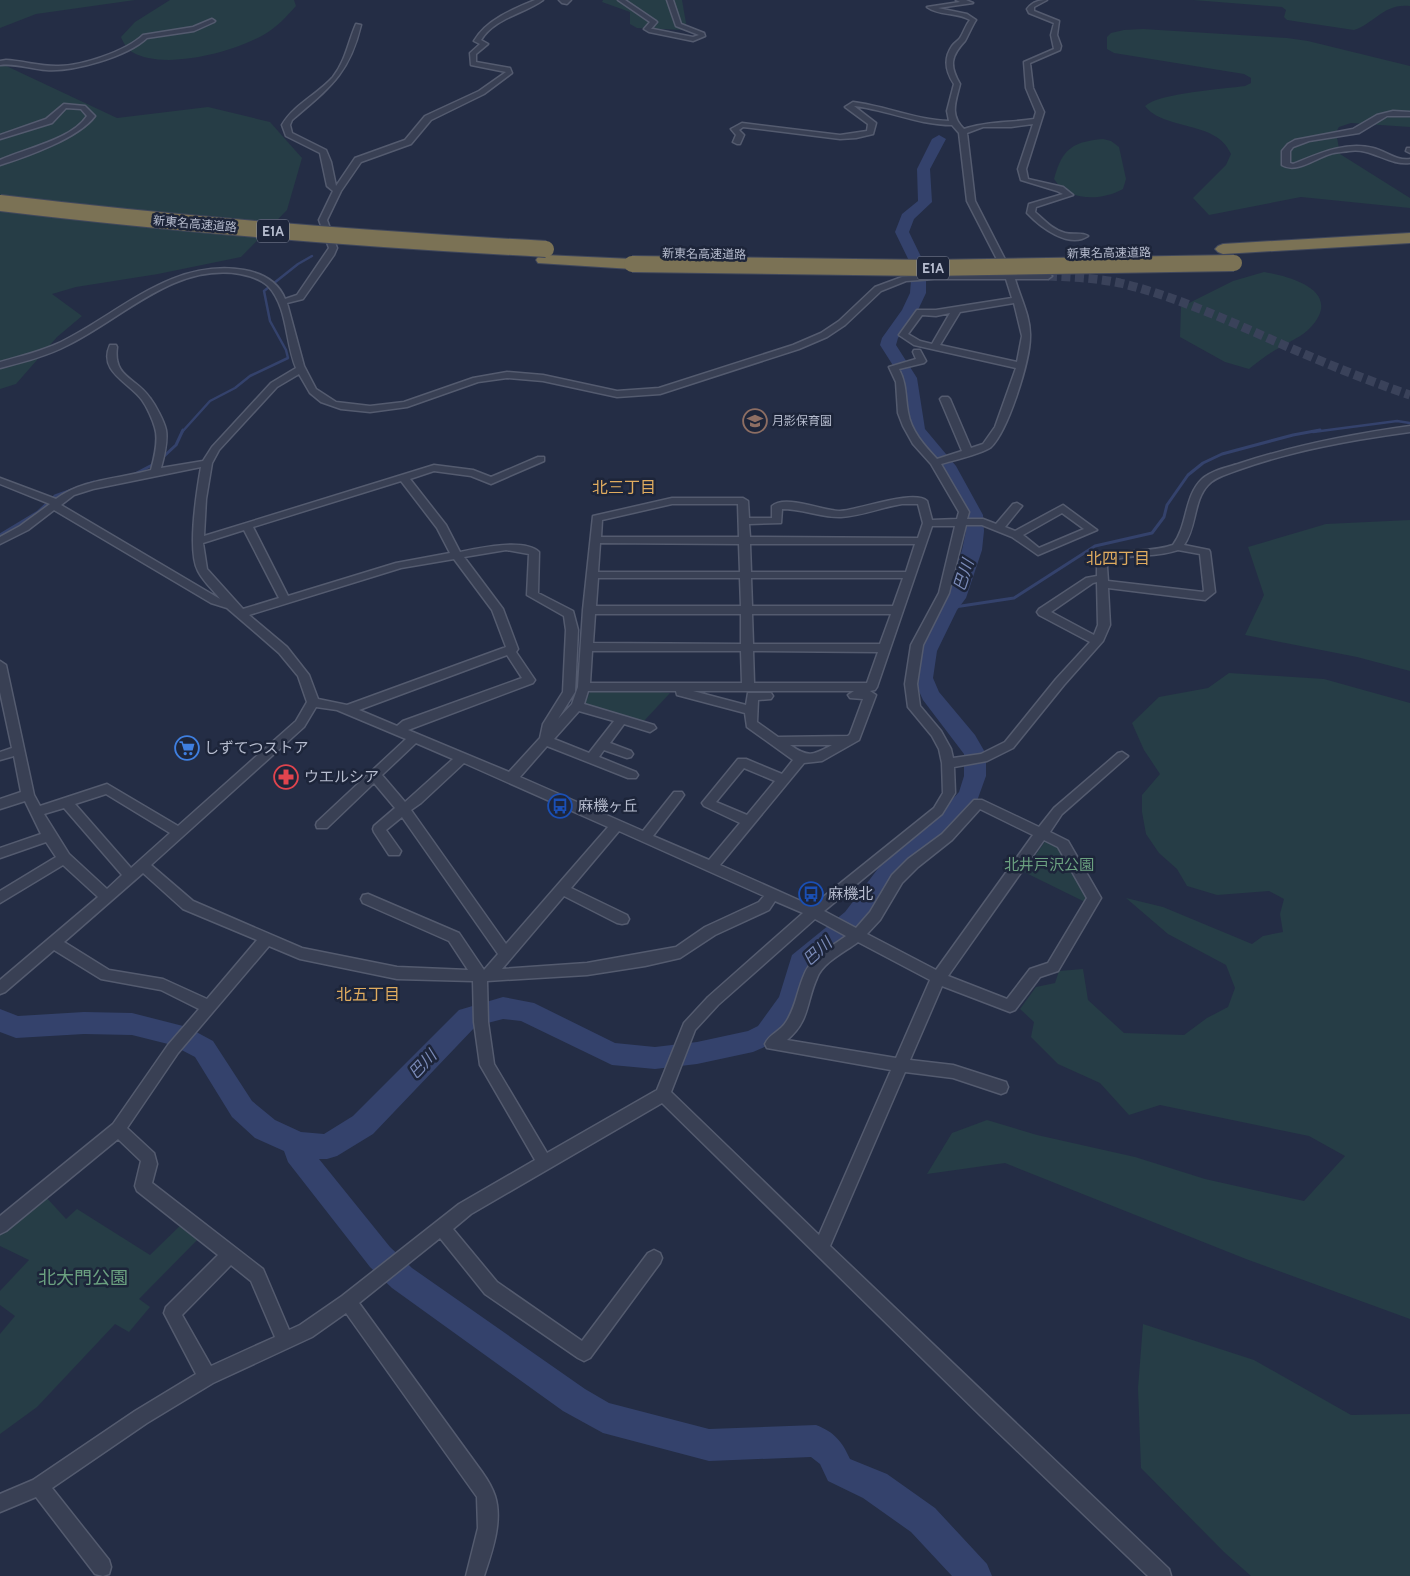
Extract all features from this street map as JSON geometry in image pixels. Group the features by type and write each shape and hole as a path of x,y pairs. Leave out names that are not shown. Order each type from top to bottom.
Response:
{"highway":[{"name":"新東名高速道路","path":"0,204 141,220 545,254"},
{"name":"新東名高速道路","path":"0,215 262,242 633,258 928,268 1234,263 1292,260"},
{"name":"新東名高速道路","path":"633,258 1134,253 1410,238"}],"street":[{"path":"283,302 300,297 330,255 333,248 323,220 337,191 358,160 408,142 421,123 428,118 480,94 506,76 510,72 508,69 474,64 473,53 485,44 477,40 479,35 488,27 540,0"},
{"path":"562,0 567,2 568,0"},
{"path":"621,0 654,22 647,29 651,31 686,38 698,39 702,36 702,34 678,25 670,0"},
{"path":"952,123 950,115 957,84 950,73 950,58 954,45 963,39 965,31 973,20 968,16 942,12 930,7 970,3 959,0"},
{"path":"1044,0 1030,9 1032,12 1056,21 1057,24 1053,34 1058,46 1057,50 1047,56 1027,62 1026,80 1040,112 1022,169 1022,176 1025,180 1060,189 1069,195 1032,206 1031,213 1055,233 1072,237 1084,236"},
{"path":"0,63 13,62 46,69 83,66 136,44 145,36 194,29 212,21"},
{"path":"337,191 331,186 327,162 323,152 289,134 286,125 289,119 320,94 340,74 348,61 358,25"},
{"path":"737,142 740,135 735,129 742,125 840,137 856,136 870,132 872,124 849,107 853,104 881,108 925,121 952,123 963,132 971,201 1010,277 1018,300 1026,336 1021,366 1000,427 986,446 940,461"},
{"path":"0,137 49,121 64,106 83,107 91,116 90,120 77,130 0,163"},
{"path":"1410,114 1383,115 1356,132 1292,144 1286,151 1286,165 1294,166 1329,152 1356,147 1372,150 1403,162 1410,161"},
{"path":"963,132 982,125 1011,125 1038,121"},
{"path":"0,365 72,340 163,284 203,272 230,270 262,277 278,289 300,369 316,395 336,405 362,410 388,409 411,404 469,383 502,376 546,378 617,394 660,391 796,346 824,334 842,323 878,289 905,279 934,276 1048,276"},
{"path":"1018,300 956,311 920,312 903,335 917,344 1021,366"},
{"path":"934,347 956,311"},
{"path":"113,347 111,360 115,370 146,399 161,430 159,458 155,472"},
{"path":"0,1503 39,1486 141,1417 207,1377 306,1331 348,1302 465,1210 663,1094 690,1027 713,1000 813,912 938,811 949,792 948,763 945,749 936,734 914,707 911,684 917,644 944,593 965,522 964,512 943,479 940,461 916,442 903,413 901,382 894,368 922,361 917,352"},
{"path":"300,369 274,385 215,449 207,463 201,499 198,542 202,570 240,614 283,650 303,675 313,702"},
{"path":"946,399 959,435 968,452"},
{"path":"1177,547 1189,528 1199,490 1206,481 1280,454 1380,433 1410,429"},
{"path":"198,542 434,468 473,473 491,481 541,460"},
{"path":"0,541 24,528 52,503 70,493 90,486 207,463"},
{"path":"348,709 512,649 497,609 456,556 442,527 403,477"},
{"path":"0,481 38,495 215,601 231,605"},
{"path":"511,778 576,706 584,687 598,518 672,501 744,501 748,687"},
{"path":"584,687 871,687 928,523 922,501 889,503 881,507 839,514 798,506 777,506 777,521 744,521"},
{"path":"998,528 1018,506"},
{"path":"928,523 983,522 1016,534 1038,552 1092,530 1063,508 1016,534"},
{"path":"247,526 285,600"},
{"path":"595,540 922,541"},
{"path":"948,763 983,758 1008,746 1060,682 1097,641 1104,625 1103,581 1102,567 1105,559 1113,556 1160,552 1177,547 1205,552 1210,592 1205,596 1103,581 1090,580 1043,612 1097,641"},
{"path":"240,614 400,565 506,548 534,552 532,595 569,614 572,630 569,692 549,724 546,741"},
{"path":"592,575 910,575"},
{"path":"589,610 898,610"},
{"path":"586,647 885,648"},
{"path":"398,731 407,724 528,680 509,650"},
{"path":"0,665 6,716 19,750 28,795 49,836 64,858 107,897"},
{"path":"664,687 751,710"},
{"path":"870,695 855,738 851,740 818,758 801,759 751,724 752,696 870,695"},
{"path":"313,702 348,709 511,778 813,912 858,934 938,978 1010,1006 1034,973 1053,967 1094,898 1063,844 978,803 947,837 897,879 875,916 858,934 818,964 810,976 801,1010 790,1029 772,1044 900,1065 945,1069 966,1074 1001,1087"},
{"path":"0,988 131,876 300,724 313,702"},
{"path":"576,706 650,728"},
{"path":"622,719 598,749 627,754"},
{"path":"322,825 376,776 414,738"},
{"path":"776,741 851,740"},
{"path":"546,741 632,775"},
{"path":"0,756 19,750"},
{"path":"821,1249 938,978 1058,811 1122,756"},
{"path":"394,851 379,829 390,818 417,800 463,758"},
{"path":"712,866 801,759"},
{"path":"749,822 708,803 742,762 784,780"},
{"path":"376,776 404,810 506,954"},
{"path":"37,812 107,789 179,833"},
{"path":"0,804 28,795"},
{"path":"645,837 678,795"},
{"path":"67,802 131,876"},
{"path":"545,1163 487,1065 481,1022 484,975 506,954 617,825"},
{"path":"0,853 49,836"},
{"path":"0,898 64,858"},
{"path":"143,865 188,905 300,953 397,973 484,975 587,969 645,960 680,952 710,931 764,906 773,894"},
{"path":"562,889 622,919"},
{"path":"368,899 454,937 484,975"},
{"path":"0,1226 118,1129 173,1048 267,938"},
{"path":"54,943 106,975 163,985 209,1006"},
{"path":"663,1094 821,1249 1162,1576"},
{"path":"118,1129 149,1158 143,1186 231,1253 257,1276 285,1340"},
{"path":"442,1228 491,1288 584,1352 654,1258"},
{"path":"207,1377 172,1313 231,1253"},
{"path":"348,1302 476,1478 487,1498 487,1523 482,1555 475,1576"},
{"path":"39,1486 102,1567"}],"green space":[{"path":"0,0 135,0 36,14 0,28"},
{"path":"170,0 294,0 296,6 278,25 265,34 252,41 218,53 199,57 162,60 130,51 121,37 135,22"},
{"path":"603,0 682,0 686,23 684,30 637,28 630,24 630,12 602,2"},
{"path":"1193,0 1410,0 1410,6 1386,10 1354,30 1287,20 1284,17 1286,10 1282,7"},
{"path":"1143,29 1287,38 1308,41 1410,66 1410,127 1351,123 1339,127 1336,132 1340,154 1410,198 1410,208 1301,197 1209,215 1193,198 1226,165 1231,154 1224,143 1214,136 1203,130 1164,119 1154,114 1145,106 1152,102 1177,95 1245,86 1251,83 1251,78 1244,74 1114,53 1107,49 1107,37 1111,33"},
{"path":"0,63 117,118 208,107 270,122 302,158 287,210 241,257 158,274 76,287 52,294 82,316 57,337 16,384 0,389"},
{"path":"1103,139 1111,141 1119,147 1126,179 1123,189 1105,196 1086,197 1068,192 1060,187 1054,179 1065,154 1083,142"},
{"path":"1264,272 1300,282 1311,288 1318,296 1321,305 1319,315 1304,333 1268,354 1249,369 1225,362 1180,337 1181,307 1233,281"},
{"path":"1410,520 1410,671 1357,657 1245,635 1264,595 1248,547 1326,524"},
{"path":"1229,673 1324,679 1410,703 1410,1319 1246,1259 1005,1163 927,1174 952,1133 987,1120 1037,1135 1135,1157 1205,1179 1304,1201 1345,1156 1309,1136 1160,1105 1129,1115 1100,1083 1058,1064 1031,1037 1034,1022 1020,1009 1036,987 1055,983 1059,971 1083,969 1088,1000 1124,1033 1184,1035 1207,1018 1228,1007 1235,988 1226,965 1168,934 1126,898 1163,907 1252,944 1263,936 1283,932 1280,914 1284,899 1269,891 1217,895 1187,886 1177,869 1159,853 1146,834 1142,812 1142,795 1160,774 1144,750 1132,723 1159,697 1208,688"},
{"path":"590,692 670,693 643,722 588,706 585,703"},
{"name":"北井戸沢公園","path":"1046,840 1057,846 1088,896 1085,902 1024,872"},
{"name":"北大門公園","path":"45,1196 66,1219 77,1209 150,1255 185,1221 202,1235 139,1299 150,1307 129,1332 115,1324 37,1407 0,1434 0,1334 15,1316 0,1305 0,1291 29,1260 0,1246 0,1235 21,1214"},
{"path":"1143,1324 1254,1360 1351,1415 1410,1414 1410,1576 1251,1576 1224,1552 1141,1468 1138,1388"}],"waterway":[{"name":"巴川","path":"299,1144 327,1147 363,1125 468,1018 503,1008 525,1011 612,1054 655,1058 697,1053 753,1041 767,1034 791,1001 801,962 854,919 891,868 937,831 969,795 975,776 975,754 967,740 930,695 923,678 927,651 948,608 956,598 972,550 975,531 974,515 947,466 916,430 909,378 888,345 890,338 910,310 918,293 919,267 902,232 907,217 925,202 924,169 939,139"},
{"path":"182,432 210,401 235,388 250,376 288,358 286,350 270,321 264,291 298,264 312,256"},
{"path":"1313,432 1397,421 1410,423"},
{"path":"948,608 1014,598 1095,546 1152,533 1164,517 1167,505 1188,475 1203,463 1222,454 1293,435 1320,430"},
{"path":"161,459 176,445 182,432"},
{"path":"133,475 156,463"},
{"path":"0,535 38,512 55,496 94,482"},
{"name":"巴川","path":"0,1020 16,1027 84,1023 132,1024 178,1035 204,1049 242,1109 265,1129 299,1144"},
{"path":"299,1144 298,1153 380,1257 402,1278 574,1400 603,1417 709,1445 816,1441 831,1453 839,1470 875,1486 923,1520 975,1576"}],"tunnel":[{"path":"1048,276 1111,281 1140,288 1220,317 1295,350 1410,395"}],"place":[{"name":"月影保育園","path":"755,421"},
{"name":"しずてつストア","path":"187,748"},
{"name":"ウエルシア","path":"286,777"},
{"name":"麻機ヶ丘","path":"560,806"},
{"name":"麻機北","path":"811,894"}],"district":[{"name":"北三丁目","path":"624,487"},
{"name":"北四丁目","path":"1118,558"},
{"name":"北五丁目","path":"368,994"}]}
